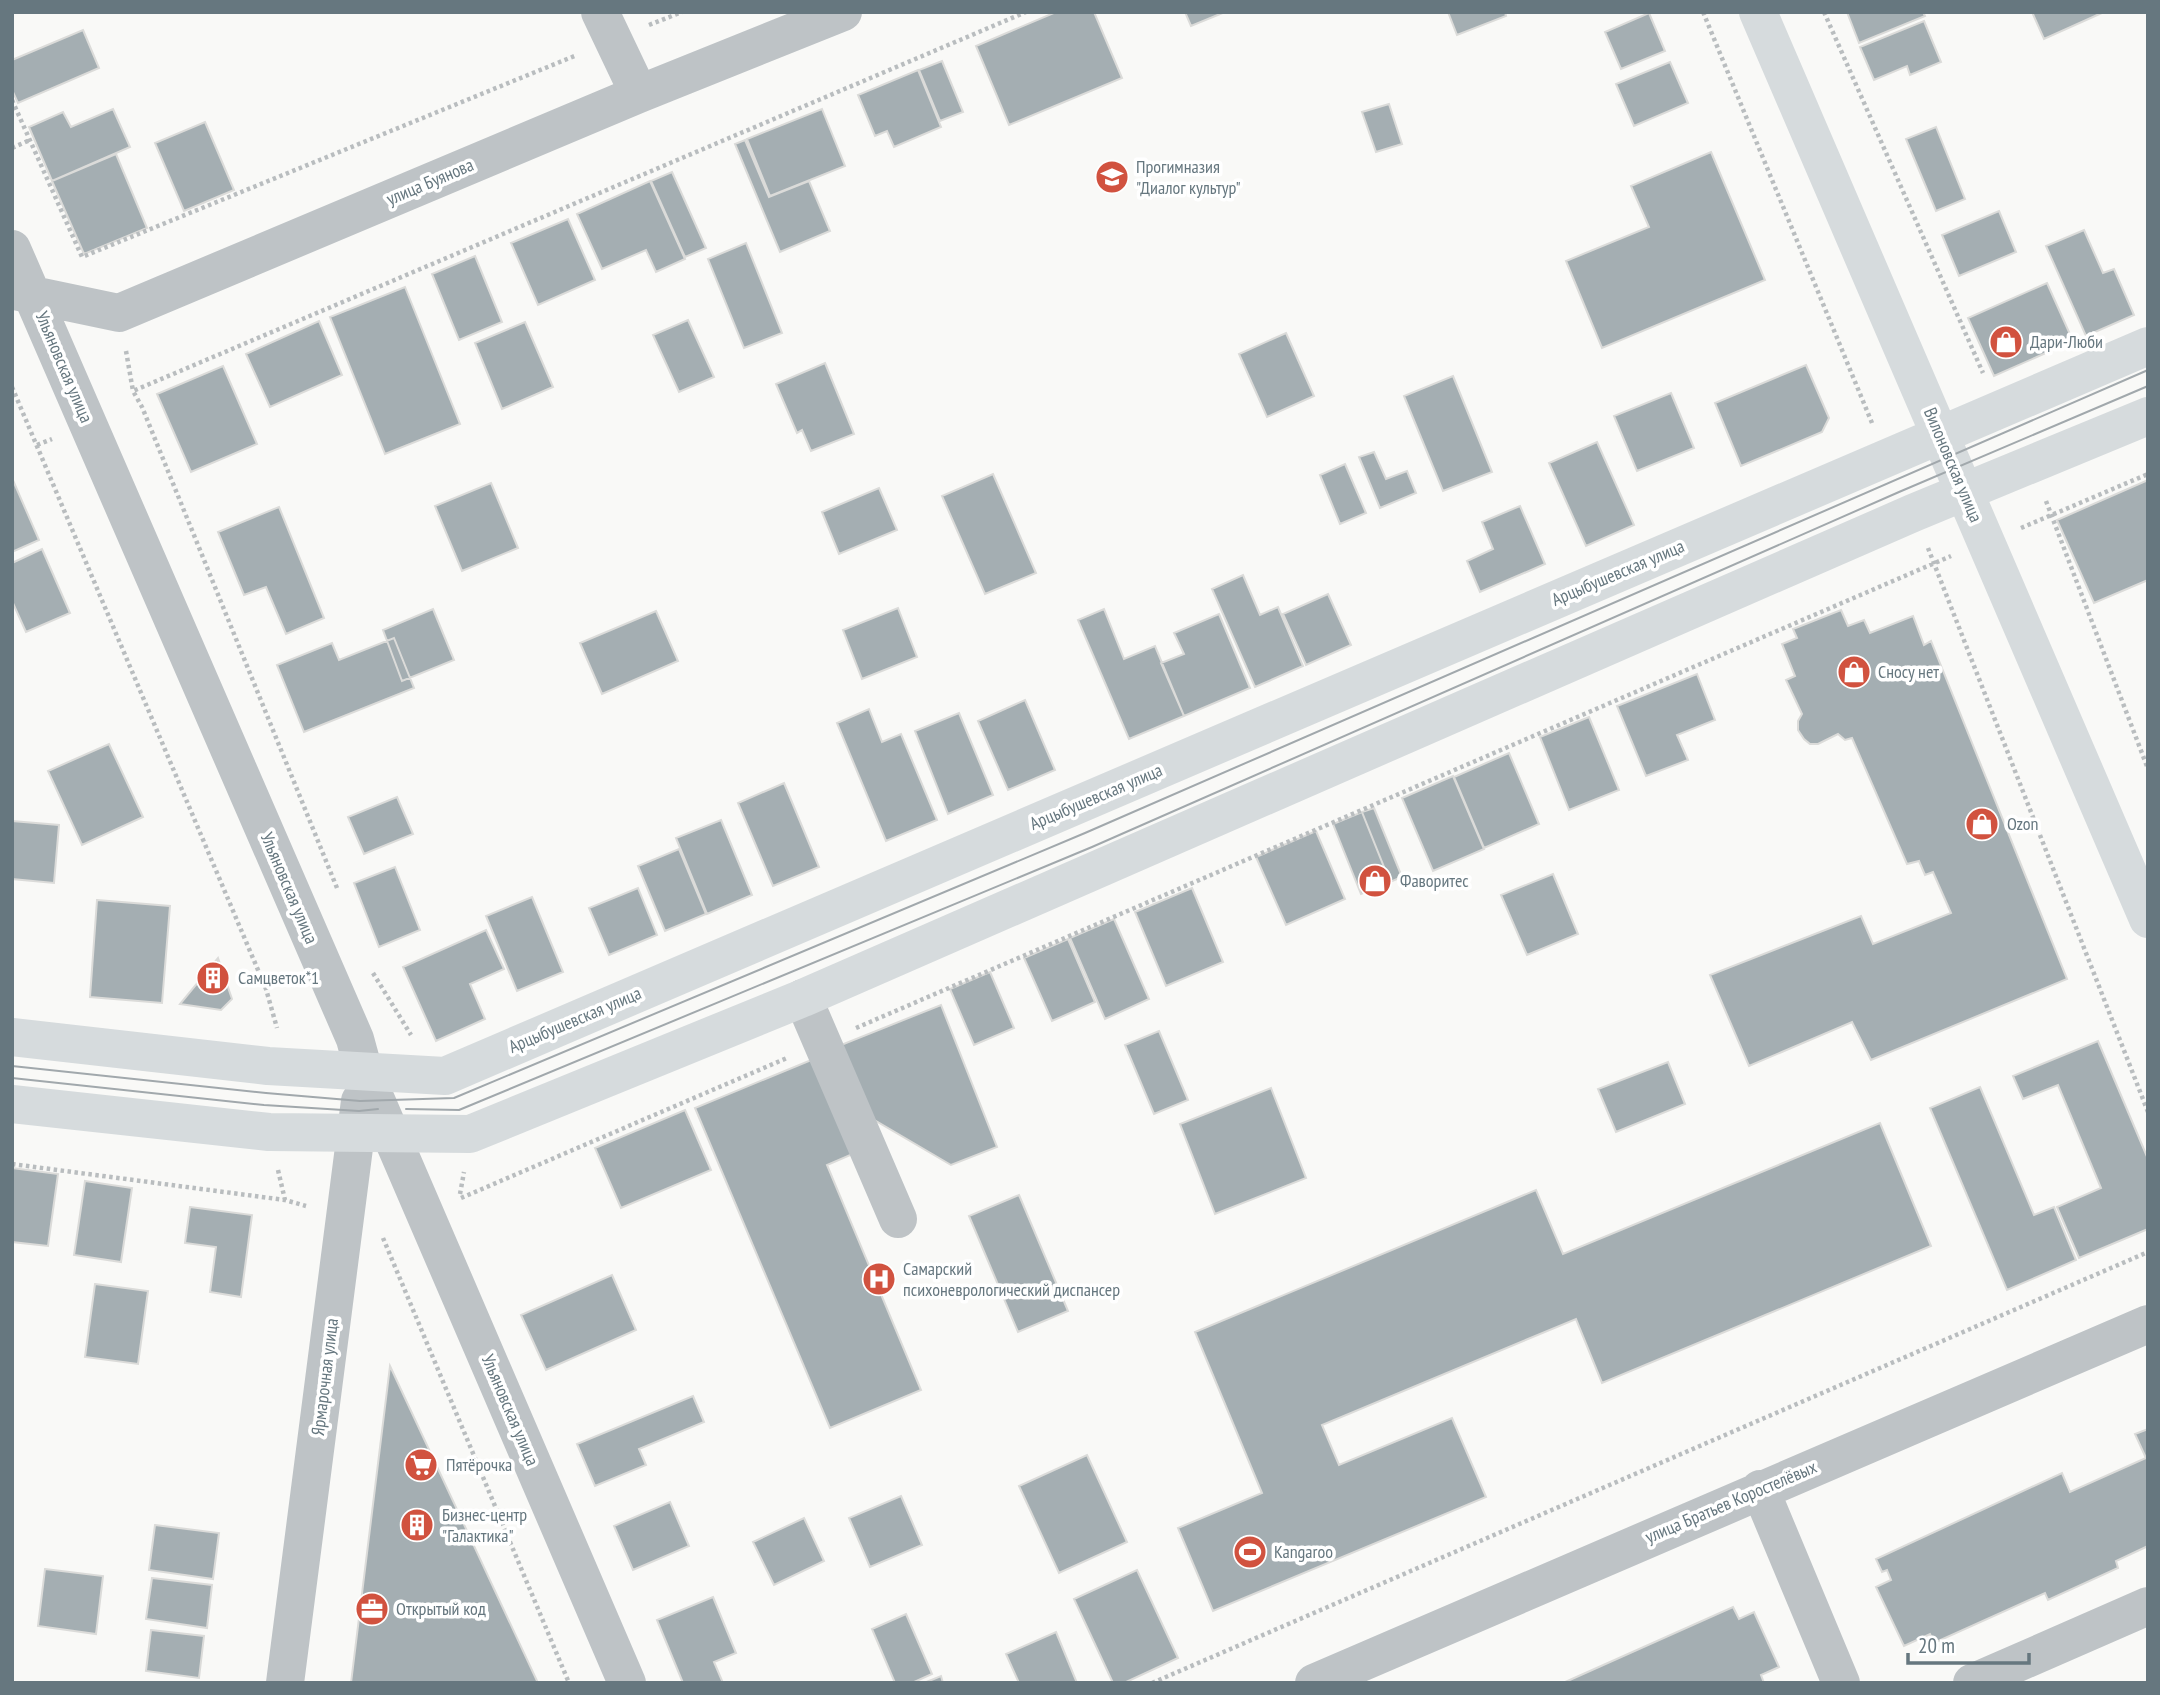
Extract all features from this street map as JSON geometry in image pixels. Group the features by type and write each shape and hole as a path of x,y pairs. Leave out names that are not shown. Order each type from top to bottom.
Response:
{"main road":[{"name":"Вилоновская улица","path":"1759,12 2148,919"},
{"name":"Арцыбушевская улица","path":"12,1037 268,1066 444,1076 2148,346"},
{"path":"12,1104 269,1132 470,1135 803,998 1913,513 2148,416"}],"street":[{"name":"улица Буянова","path":"22,293 119,313 639,94 843,12"},
{"path":"607,26 639,94"},
{"name":"Ульяновская улица","path":"12,249 22,293 355,1039 364,1072"},
{"path":"803,998 898,1219"},
{"name":"Ярмарочная улица","path":"285,1683 345,1217 374,1135 364,1072"},
{"name":"Ульяновская улица","path":"374,1135 627,1683"},
{"name":"улица Братьев Коростелёвых","path":"1314,1683 1361,1674 1760,1489 2148,1324"},
{"path":"1760,1489 1841,1683"},
{"path":"1972,1683 2148,1606"}],"path":[{"path":"12,100 82,257 607,26 682,12"},
{"path":"341,898 142,407 133,391 1026,12"},
{"path":"1703,12 1888,457"},
{"path":"12,148 30,140"},
{"path":"12,387 266,989 277,1027 274,1037"},
{"path":"459,1198 1986,541 2050,517 2148,474"},
{"path":"1913,513 1935,563 2148,1112"},
{"path":"367,963 427,1061 444,1076"},
{"path":"465,1211 459,1198 470,1135"},
{"path":"12,1164 285,1199 345,1217 374,1215 569,1683"},
{"path":"1152,1683 2148,1252"}],"building":[{"path":"1056,12 1094,12 1122,78 1009,125 976,46"},
{"path":"1185,12 1225,12 1191,26"},
{"path":"1448,12 1505,12 1506,16 1457,35"},
{"path":"1847,12 1923,12 1925,16 1859,43"},
{"path":"2032,12 2104,12 2044,39"},
{"path":"1649,13 1665,51 1621,69 1605,32"},
{"path":"1924,21 1941,62 1910,75 1907,66 1874,80 1860,47"},
{"path":"83,30 99,68 18,103 12,90 12,60"},
{"path":"942,61 963,112 940,121 919,70"},
{"path":"1670,62 1688,103 1634,126 1616,84"},
{"path":"918,70 941,127 894,147 887,131 875,136 858,95"},
{"path":"1389,104 1402,144 1376,152 1362,112"},
{"path":"113,109 130,147 52,181 29,127 63,112 71,127"},
{"path":"822,109 845,166 770,196 747,139"},
{"path":"205,122 234,190 184,211 155,143"},
{"path":"1936,127 1965,199 1936,211 1906,139"},
{"path":"745,140 769,197 809,181 830,231 780,252 735,144"},
{"path":"1711,152 1765,280 1602,348 1566,261 1649,227 1631,186"},
{"path":"116,154 147,228 84,254 52,181"},
{"path":"672,172 706,248 685,257 651,181"},
{"path":"650,181 685,259 656,272 646,250 602,269 577,214"},
{"path":"1999,211 2016,252 1959,276 1942,235"},
{"path":"568,219 595,280 538,305 511,243"},
{"path":"2084,230 2103,273 2114,269 2134,315 2086,336 2046,246"},
{"path":"746,243 782,333 744,348 708,259"},
{"path":"475,256 502,322 459,340 432,274"},
{"path":"2047,283 2073,341 1994,376 1968,318"},
{"path":"405,287 460,424 385,454 330,317"},
{"path":"688,320 714,377 679,392 653,335"},
{"path":"319,321 342,375 270,407 246,354"},
{"path":"525,322 553,387 502,409 475,343"},
{"path":"1286,333 1314,396 1267,417 1239,354"},
{"path":"825,363 854,434 811,451 802,430 797,433 776,384"},
{"path":"1806,365 1829,418 1822,432 1741,466 1715,403"},
{"path":"223,366 257,444 191,472 157,394"},
{"path":"1453,376 1492,472 1443,491 1404,396"},
{"path":"1671,393 1694,448 1637,471 1614,416"},
{"path":"1597,442 1634,525 1586,546 1549,463"},
{"path":"1374,452 1386,479 1407,471 1416,493 1380,508 1359,457"},
{"path":"1345,464 1366,513 1340,524 1320,475"},
{"path":"993,474 1036,573 985,594 942,496"},
{"path":"12,478 39,540 12,552"},
{"path":"2148,480 2148,580 2094,603 2057,520"},
{"path":"491,483 518,548 462,571 435,506"},
{"path":"879,488 897,530 839,554 822,512"},
{"path":"1520,506 1545,564 1480,592 1467,561 1493,549 1482,522"},
{"path":"279,507 324,618 286,634 266,587 244,595 218,532"},
{"path":"42,549 70,613 26,632 12,601 12,563"},
{"path":"1243,575 1260,615 1278,607 1303,666 1255,687 1212,589"},
{"path":"1328,594 1351,645 1306,665 1283,614"},
{"path":"898,608 917,657 862,679 843,630"},
{"path":"433,609 454,660 402,681 383,630"},
{"path":"1104,609 1124,659 1155,646 1184,716 1129,739 1078,620"},
{"path":"1841,610 1848,626 1864,620 1870,633 1913,616 1924,645 1931,641 2067,979 1871,1060 1852,1022 1749,1066 1710,975 1861,916 1873,944 1951,913 1933,872 1925,875 1919,861 1907,864 1852,738 1845,740 1838,734 1818,744 1810,744 1798,730 1798,721 1802,714 1786,680 1795,676 1782,644 1797,638 1793,629"},
{"path":"656,611 678,661 602,694 580,643"},
{"path":"1219,614 1250,688 1184,716 1161,663 1184,654 1174,633"},
{"path":"394,638 414,688 304,732 277,665 332,643 339,660"},
{"path":"1697,674 1715,720 1677,735 1688,760 1646,776 1617,706"},
{"path":"1025,700 1055,770 1008,790 978,721"},
{"path":"869,709 882,742 901,734 937,820 886,841 837,723"},
{"path":"959,713 993,795 948,814 915,731"},
{"path":"1589,717 1619,790 1569,810 1540,737"},
{"path":"109,744 143,817 82,845 48,771"},
{"path":"1509,753 1539,824 1484,848 1454,777"},
{"path":"1453,776 1484,849 1433,871 1402,798"},
{"path":"784,783 819,867 773,886 738,803"},
{"path":"397,797 413,834 364,854 348,817"},
{"path":"1374,808 1402,877 1390,882 1362,812"},
{"path":"1362,812 1390,882 1361,894 1333,824"},
{"path":"721,820 752,895 707,914 676,838"},
{"path":"12,821 59,825 54,883 12,879"},
{"path":"1316,831 1345,899 1286,925 1256,857"},
{"path":"679,849 706,914 665,931 638,866"},
{"path":"395,867 420,930 379,947 354,883"},
{"path":"1553,874 1578,934 1527,955 1501,895"},
{"path":"638,888 657,935 609,955 589,908"},
{"path":"1192,888 1223,962 1166,986 1135,912"},
{"path":"532,897 563,972 517,991 486,916"},
{"path":"97,900 170,906 162,1003 90,997"},
{"path":"1114,919 1149,999 1105,1019 1070,938"},
{"path":"486,930 504,969 470,984 485,1019 436,1041 403,967"},
{"path":"1068,939 1095,1002 1052,1021 1024,958"},
{"name":"Самцветок*1","path":"218,958 232,999 221,1010 180,1004"},
{"path":"990,972 1014,1028 974,1045 950,989"},
{"path":"941,1005 997,1147 951,1165 871,1118 841,1045"},
{"path":"1159,1031 1188,1100 1154,1114 1125,1045"},
{"path":"2098,1041 2148,1159 2148,1229 2079,1258 2057,1207 2101,1188 2058,1085 2023,1099 2013,1076"},
{"path":"816,1058 855,1153 827,1165 921,1390 830,1428 695,1108"},
{"path":"1668,1062 1685,1104 1616,1132 1598,1089"},
{"path":"1980,1087 2034,1215 2054,1207 2076,1260 2007,1290 1930,1108"},
{"path":"1271,1088 1306,1178 1215,1214 1180,1124"},
{"path":"685,1110 711,1170 621,1208 595,1148"},
{"path":"1880,1123 1931,1246 1602,1383 1576,1319 1322,1425 1339,1465 1452,1418 1486,1497 1213,1611 1178,1528 1262,1493 1195,1332 1536,1190 1563,1254"},
{"path":"12,1168 58,1174 48,1246 12,1242"},
{"path":"85,1181 132,1188 121,1262 74,1255"},
{"path":"1019,1195 1068,1311 1018,1332 969,1216"},
{"path":"190,1207 252,1215 241,1297 210,1292 216,1247 185,1243"},
{"path":"612,1275 636,1330 546,1370 521,1315"},
{"path":"95,1284 148,1291 138,1364 85,1357"},
{"name":"Бизнес-центр \"Галактика\"","path":"390,1366 538,1683 351,1683"},
{"path":"693,1396 704,1422 639,1449 646,1465 595,1486 577,1444"},
{"path":"2148,1429 2148,1546 2116,1561 2118,1568 2048,1600 2045,1593 1934,1643 1930,1634 1904,1646 1876,1587 1891,1580 1887,1570 1882,1572 1876,1559 2062,1473 2070,1492 2146,1458 2135,1434"},
{"path":"1087,1455 1127,1542 1059,1573 1019,1486"},
{"path":"901,1496 922,1545 870,1567 849,1518"},
{"path":"670,1502 689,1546 633,1570 614,1526"},
{"path":"804,1518 824,1561 774,1585 753,1542"},
{"path":"155,1525 219,1533 213,1579 149,1570"},
{"path":"45,1569 103,1576 96,1634 38,1626"},
{"path":"1137,1570 1178,1658 1124,1683 1113,1683 1074,1599"},
{"path":"152,1578 212,1585 207,1628 146,1619"},
{"path":"713,1597 736,1653 714,1662 723,1683 683,1683 657,1620"},
{"path":"1733,1607 1739,1619 1754,1612 1779,1667 1761,1675 1764,1683 1563,1683"},
{"path":"906,1614 932,1674 912,1683 895,1683 872,1629"},
{"path":"151,1630 204,1636 199,1678 146,1671"},
{"path":"1056,1632 1077,1683 1019,1683 1006,1654"},
{"path":"941,1676 943,1683 924,1683"}],"tram line":[{"path":"12,1066 360,1101 454,1098 1085,833 2148,370"},
{"path":"406,1109 459,1110 1092,847 1899,492 2148,386"},
{"path":"12,1078 264,1105 359,1111 378,1109"}],"place":[{"name":"Прогимназия \"Диалог культур\"","path":"1112,177"},
{"name":"Дари-Люби","path":"2006,342"},
{"name":"Сносу нет","path":"1854,672"},
{"name":"Ozon","path":"1982,824"},
{"name":"Фаворитес","path":"1375,881"},
{"name":"Самцветок*1","path":"213,978"},
{"name":"Самарский психоневрологический диспансер","path":"879,1279"},
{"name":"Пятёрочка","path":"421,1465"},
{"name":"Бизнес-центр \"Галактика\"","path":"417,1525"},
{"name":"Kangaroo","path":"1250,1552"},
{"name":"Открытый код","path":"372,1609"}]}
